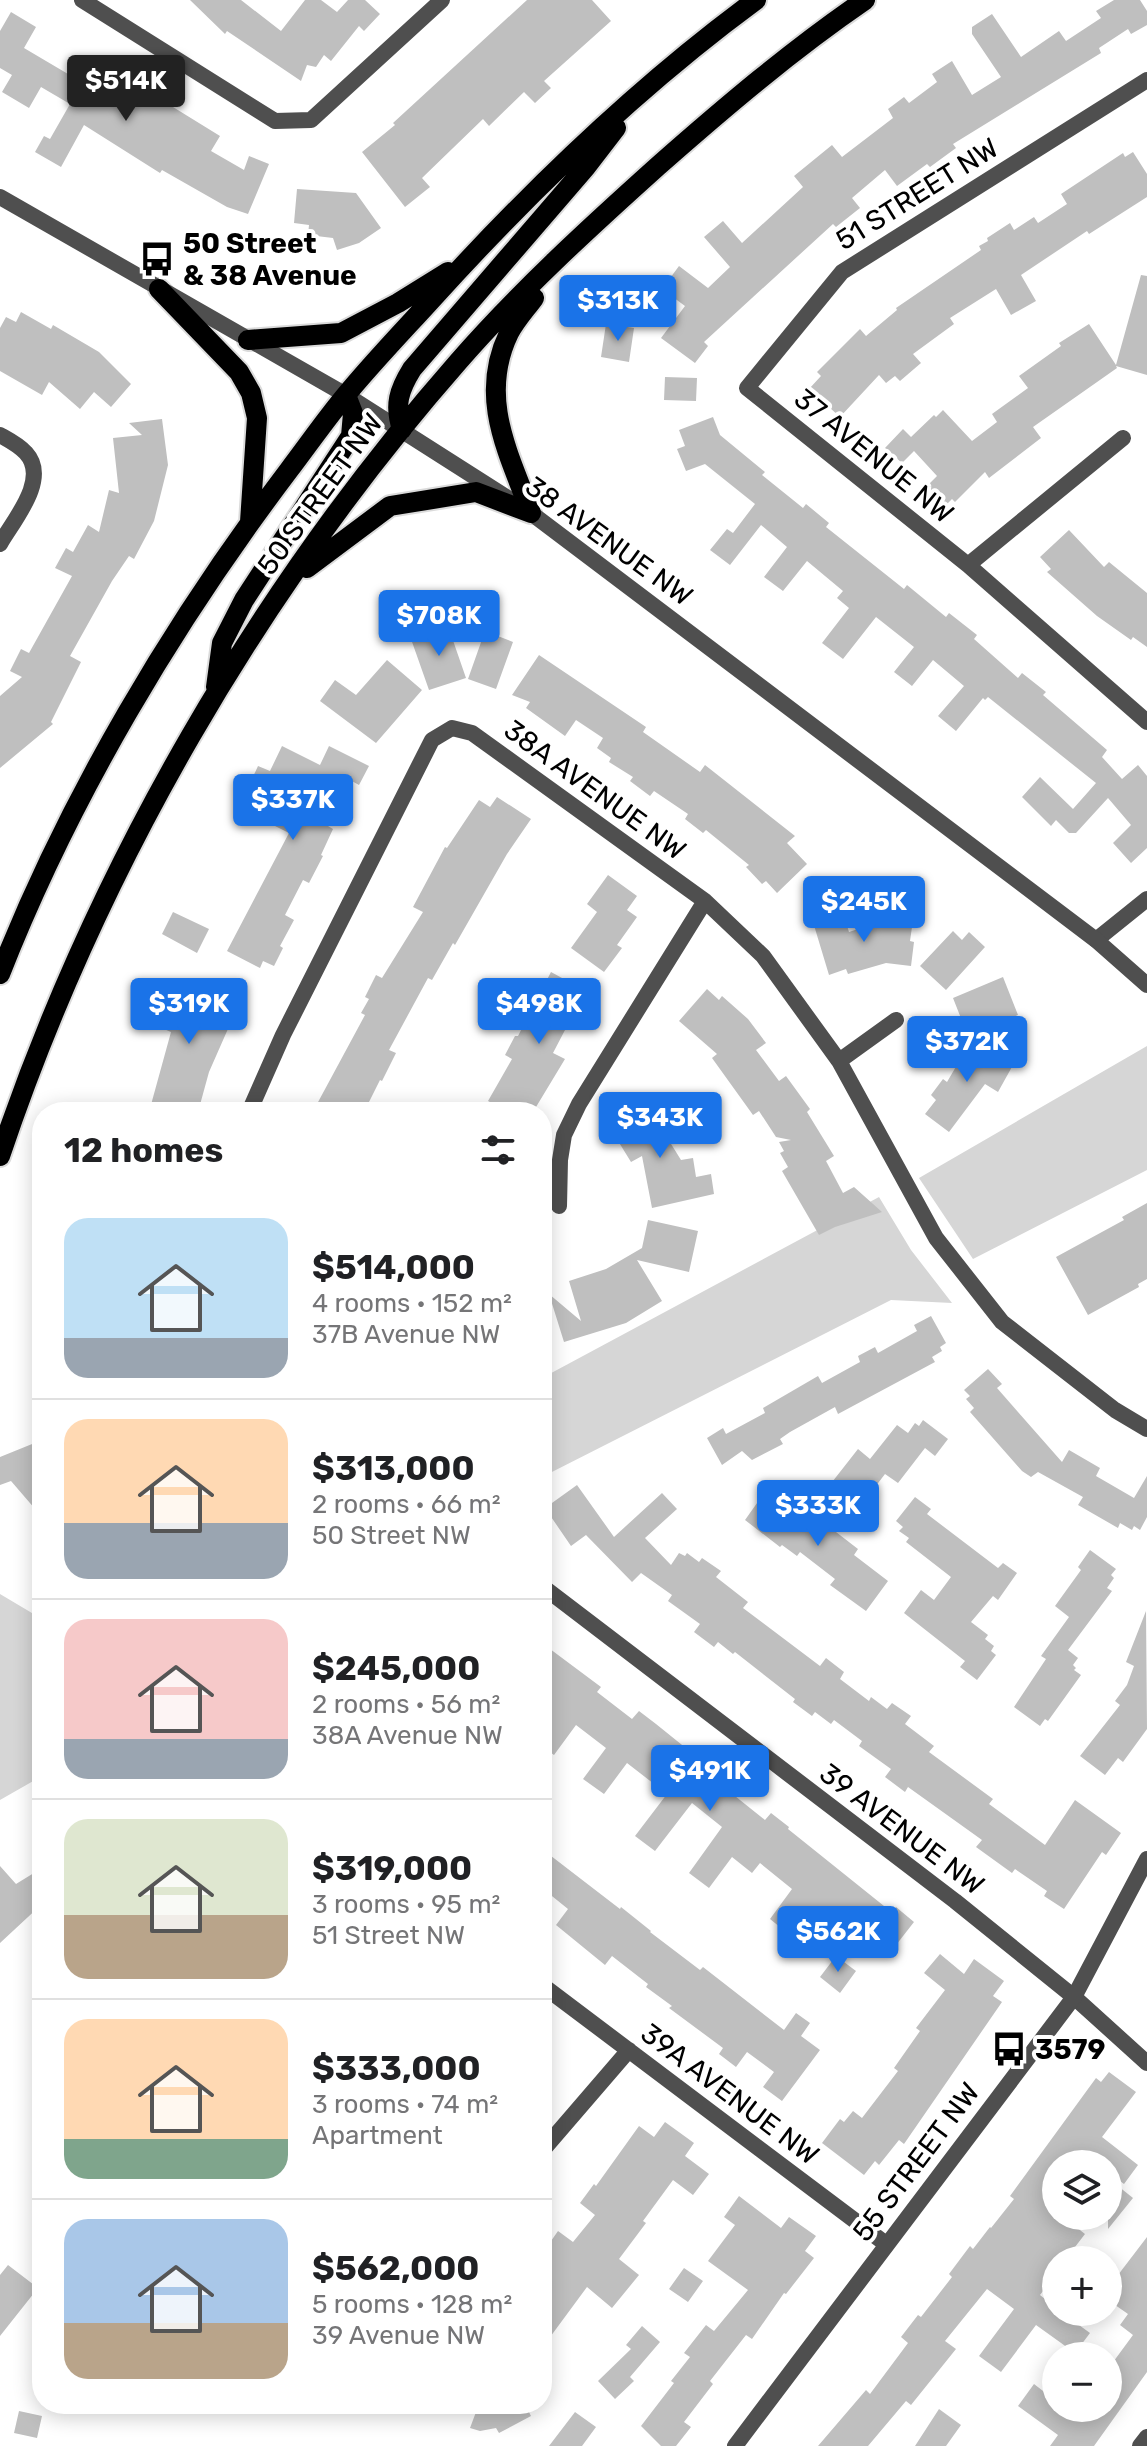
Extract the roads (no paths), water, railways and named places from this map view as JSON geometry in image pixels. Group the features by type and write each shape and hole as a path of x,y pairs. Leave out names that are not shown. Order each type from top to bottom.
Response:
{"main road":[{"name":"50 STREET NW","path":"0,974 60,842 111,744 175,635 250,522 346,395 468,259 556,170 647,88 756,0"},
{"name":"50 STREET NW","path":"0,1156 49,1025 103,904 151,808 215,694 333,518 460,360 577,238 741,93 865,0"},
{"path":"402,429 397,416 397,400 412,369 586,167 647,88"},
{"path":"531,513 503,438 494,398 495,379 510,331 577,238"},
{"path":"248,340 341,333 398,303 468,259"},
{"path":"159,289 239,372 251,393 257,418 250,522"},
{"path":"215,694 222,643 244,600 351,436 353,413 346,395"},
{"path":"289,583 390,506 476,492 531,513"}],"street":[{"path":"82,0 275,121 311,120 442,0"},
{"name":"51 STREET NW","path":"747,388 842,272 1147,80"},
{"name":"38 AVENUE NW","path":"0,197 346,395 531,513 1096,940 1147,985"},
{"name":"37 AVENUE NW","path":"747,388 968,565 1147,722"},
{"path":"0,435 18,445 32,460 35,471 31,490 0,544"},
{"path":"968,565 1123,438"},
{"name":"38A AVENUE NW","path":"253,1102 283,1035 432,740 452,728 472,733 705,901 763,956 839,1061 936,1238 1002,1322 1115,1410 1147,1429"},
{"path":"1096,940 1147,899"},
{"path":"559,1206 564,1135 579,1104 705,901"},
{"path":"839,1061 896,1020"},
{"name":"39 AVENUE NW","path":"552,1594 955,1901 1074,1997 1147,2063"},
{"name":"55 STREET NW","path":"735,2446 1074,1997 1147,1859"},
{"name":"39A AVENUE NW","path":"552,1992 886,2244"},
{"path":"552,2139 629,2050"},
{"path":"1140,2446 1147,2437"}],"place":[{"name":"50 Street & 38 Avenue","path":"157,259"},
{"name":"3579","path":"1009,2049"}]}
